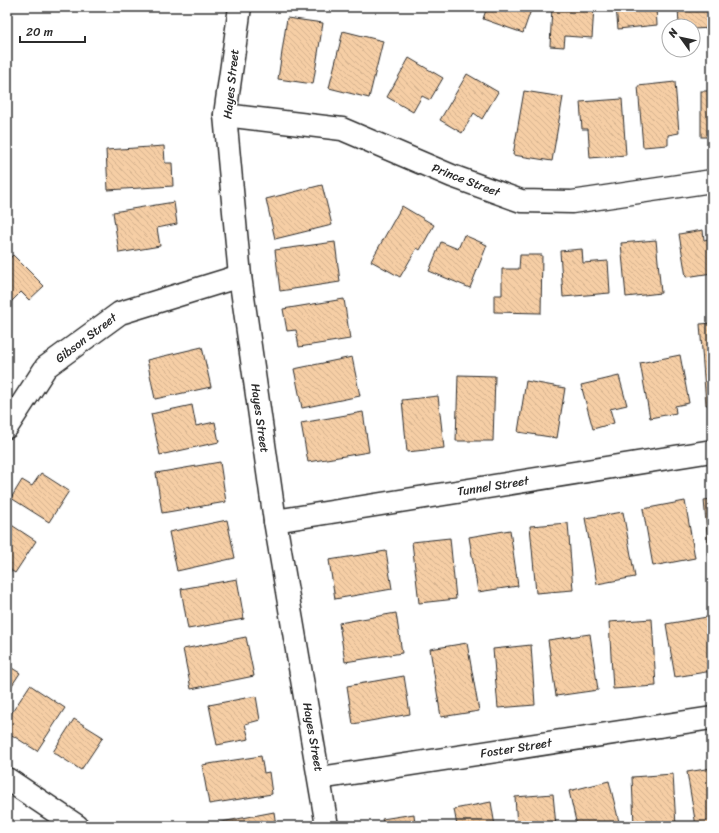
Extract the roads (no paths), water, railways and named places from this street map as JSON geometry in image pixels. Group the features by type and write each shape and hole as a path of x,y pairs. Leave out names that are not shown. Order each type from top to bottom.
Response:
{"street":[{"name":"Hayes Street","path":"240,7 225,115 240,276 275,520 327,826"},
{"name":"Prince Street","path":"225,115 342,129 452,176 521,201 572,202 712,181"},
{"name":"Gibson Street","path":"7,427 46,367 120,313 240,276"},
{"name":"Tunnel Street","path":"275,520 712,451"},
{"name":"Foster Street","path":"320,778 712,718"},
{"path":"7,779 77,826"}]}
